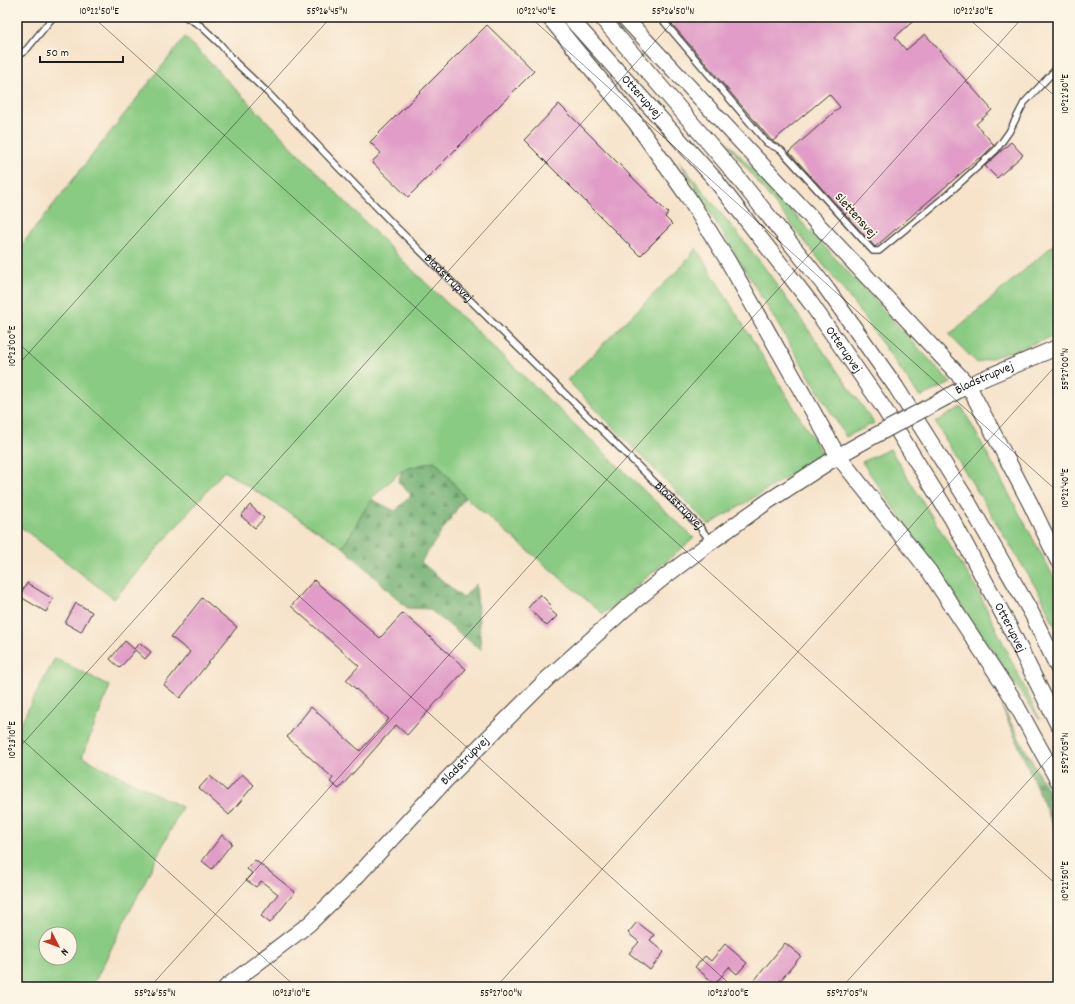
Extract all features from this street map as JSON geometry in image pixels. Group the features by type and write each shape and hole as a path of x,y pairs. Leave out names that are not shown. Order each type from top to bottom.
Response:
{"main road":[{"path":"549,17 635,122 688,197 732,268 838,456 929,571 1012,696 1058,780"},
{"name":"Otterupvej","path":"569,17 713,177 810,302 883,407 952,518 1009,626 1058,725"},
{"name":"Otterupvej","path":"601,17 726,163 814,273 896,387 967,500 1032,614 1058,668"},
{"path":"624,17 968,386 1030,503 1058,561"},
{"name":"Bladstrupvej","path":"226,987 309,924 348,886 447,779 548,678 625,609 667,575 767,502 838,456 968,386 1058,347"}],"lane":[{"path":"17,57 28,49 54,17"},
{"name":"Bladstrupvej","path":"186,17 201,26 220,44 236,63 268,93 339,168 699,526 711,542"},
{"name":"Slettensvej","path":"660,17 767,143 781,150 872,251 879,252 948,194 996,150 1009,132 1024,103 1058,67"}],"green space":[{"path":"185,37 406,264 694,538 603,614 465,497 435,461 402,470 371,499 343,547 224,471 114,599 17,524 17,251"},
{"path":"718,132 951,383 920,397 852,301"},
{"path":"679,161 762,264 874,423 846,437"},
{"path":"1058,241 1058,335 977,363 949,335"},
{"path":"696,248 823,455 709,525 567,380 684,264"},
{"path":"962,407 1058,585 1058,633 1041,596 935,422"},
{"path":"890,449 977,589 1040,720 862,462"},
{"path":"435,461 465,497 421,562 463,598 476,584 481,650 429,609 407,608 343,547 371,499 395,511 411,495 398,482 402,470"},
{"path":"55,658 110,686 82,757 182,807 92,987 17,987 17,730"},
{"path":"1001,705 1058,809 1058,837"}],"building":[{"path":"666,17 918,17 895,37 906,50 925,34 992,110 976,124 994,145 980,159 979,158 875,247 789,152 840,107 829,94 773,141"},
{"path":"487,25 534,71 408,197 372,162 381,153 370,142"},
{"path":"559,104 668,213 665,217 672,224 640,256 524,140"},
{"path":"1011,142 1023,155 997,178 985,166"},
{"path":"250,505 264,518 255,528 241,516"},
{"path":"314,580 380,638 403,613 466,669 407,735 396,725 339,789 330,782 333,778 287,737 311,707 360,751 389,719 346,680 359,666 291,606"},
{"path":"27,583 53,599 46,612 19,596"},
{"path":"540,594 551,605 548,608 557,616 547,626 528,608"},
{"path":"202,598 237,627 180,698 164,685 190,652 171,637"},
{"path":"76,603 92,612 81,632 65,623"},
{"path":"125,641 134,649 140,643 151,652 145,659 135,650 120,668 110,659"},
{"path":"242,774 254,785 229,815 199,788 210,776 227,791"},
{"path":"222,835 232,843 212,869 202,861"},
{"path":"255,860 295,892 270,923 261,916 278,894 261,881 256,887 246,880 252,873 247,869"},
{"path":"637,922 654,935 650,940 664,952 650,970 629,953 639,942 628,933"},
{"path":"785,943 801,956 775,987 749,987"},
{"path":"725,944 747,963 737,974 729,967 715,984 695,967 705,956 711,961"}]}
